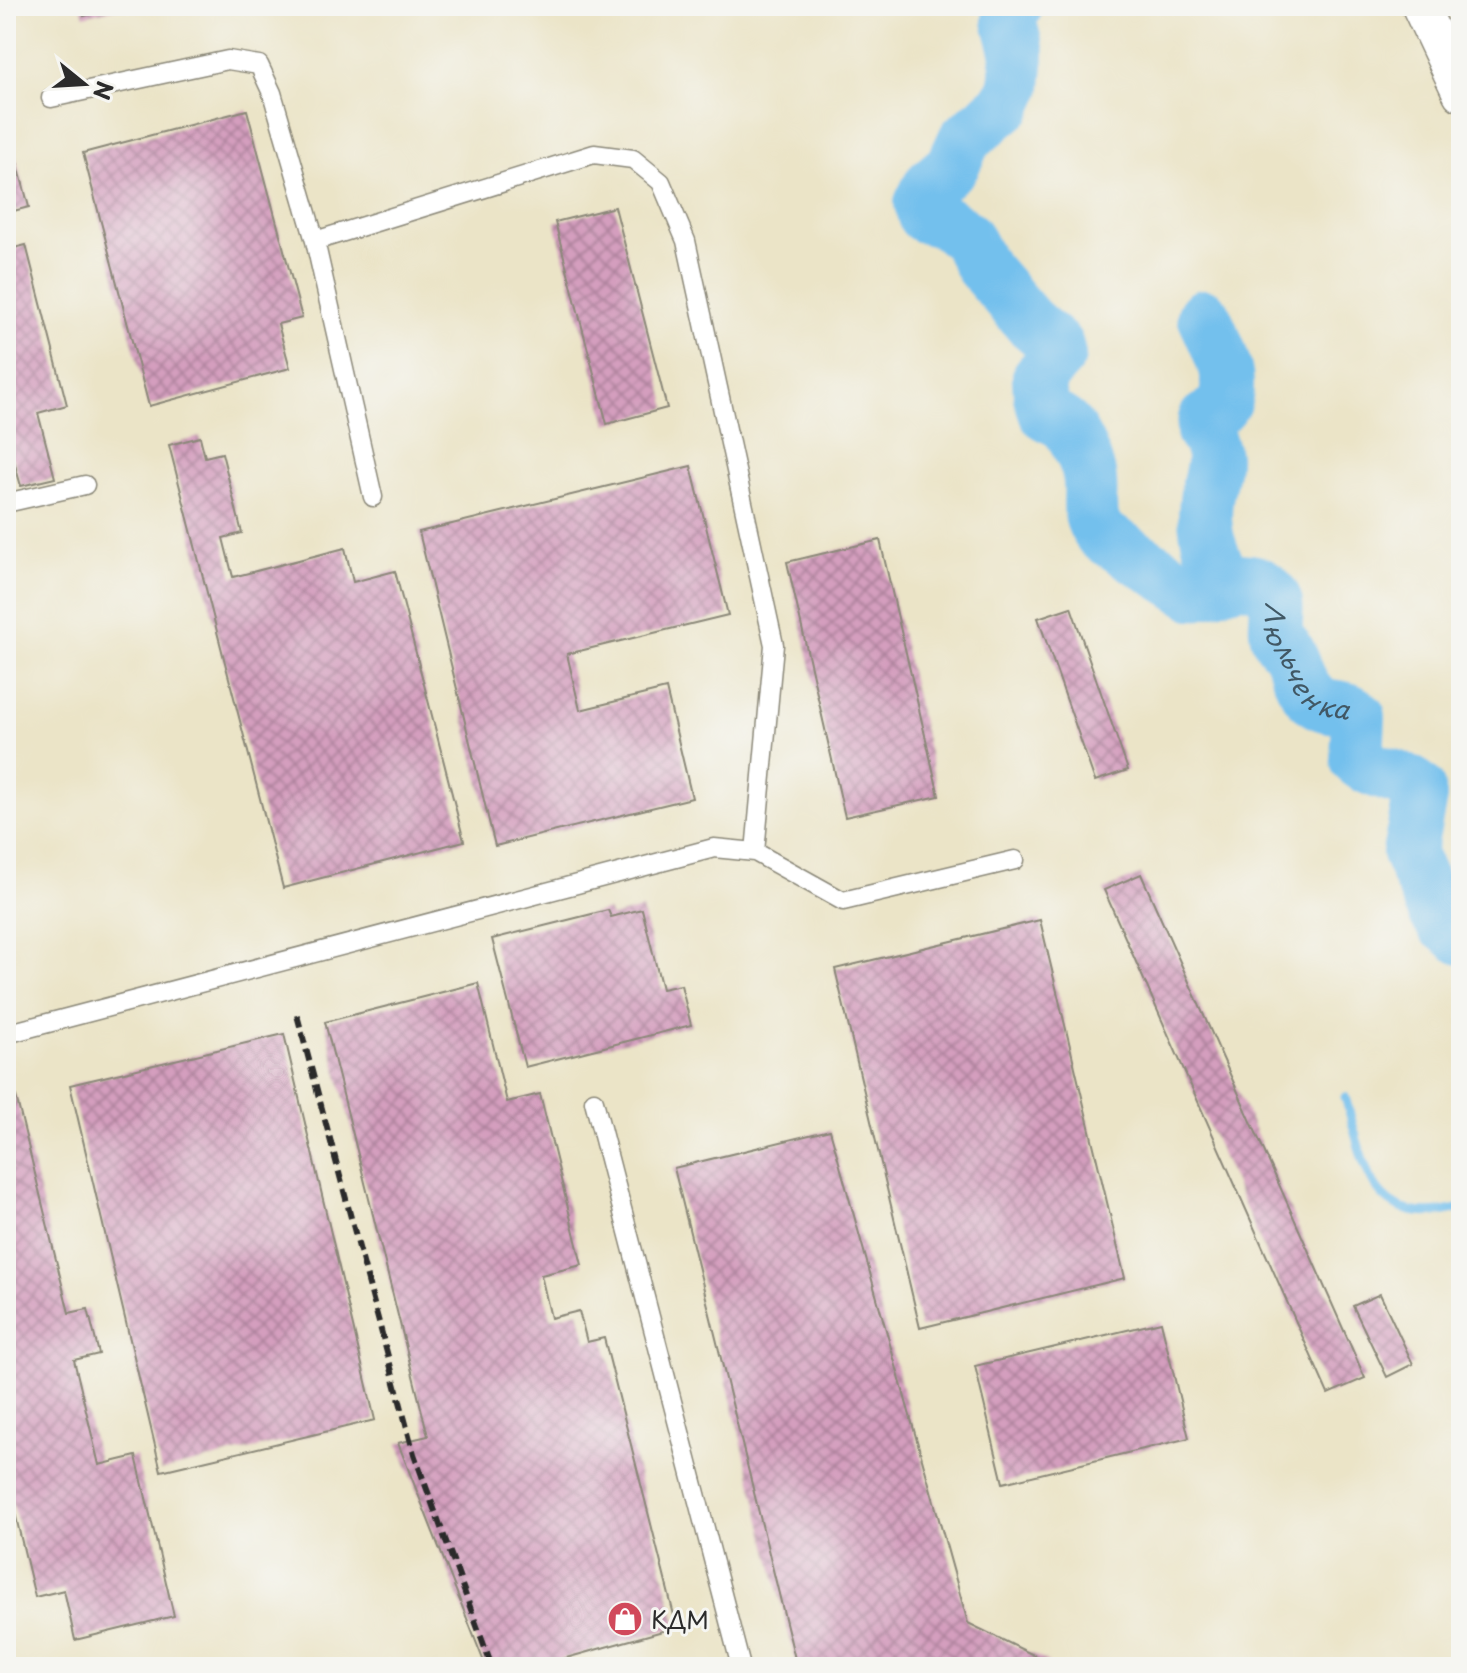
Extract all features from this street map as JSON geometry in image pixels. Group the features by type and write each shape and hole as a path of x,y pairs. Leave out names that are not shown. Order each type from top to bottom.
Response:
{"street":[{"path":"1420,6 1452,54 1461,93"}],"lane":[{"path":"51,98 228,60 259,65 272,93 315,241 373,497"},
{"path":"315,241 594,154 633,159 661,182 686,241 774,645 755,852"},
{"path":"6,503 85,485"},
{"path":"6,1034 714,848 755,852 843,901 1015,860"},
{"path":"594,1101 741,1667"}],"building":[{"path":"81,6 119,6 119,7 84,16"},
{"path":"247,110 302,318 278,324 290,368 149,406 83,153"},
{"path":"6,120 29,207 6,213"},
{"path":"615,207 667,408 607,424 555,222"},
{"path":"26,245 67,405 38,413 55,478 21,486 13,458 6,459 6,250"},
{"path":"200,437 205,457 222,453 242,533 223,538 233,577 345,548 353,582 395,571 464,841 283,888 169,445"},
{"path":"691,466 728,615 567,654 580,710 666,689 692,798 495,846 419,532"},
{"path":"880,540 939,796 845,817 787,562"},
{"path":"1071,607 1128,770 1095,781 1038,618"},
{"path":"1141,874 1365,1378 1328,1394 1104,890"},
{"path":"642,909 662,989 681,985 691,1025 525,1067 492,939 608,910 611,917"},
{"path":"1040,920 1125,1278 920,1328 835,969"},
{"path":"478,983 507,1102 540,1094 582,1265 541,1275 551,1318 579,1311 587,1342 604,1338 677,1627 534,1667 486,1667 398,1443 428,1436 325,1022"},
{"path":"284,1034 375,1420 161,1471 70,1085"},
{"path":"16,1096 69,1313 88,1309 99,1354 74,1360 99,1465 136,1456 174,1616 75,1640 64,1590 35,1597 6,1475 6,1099"},
{"path":"830,1130 968,1623 1048,1662 1046,1667 797,1667 674,1168"},
{"path":"1380,1294 1413,1364 1387,1377 1353,1306"},
{"path":"1161,1322 1189,1438 1003,1483 975,1366"}],"waterway":[{"name":"Люльченка","path":"1016,6 1009,20 1018,54 1015,86 1007,104 965,139 953,165 930,185 921,203 924,216 945,222 966,237 981,266 1029,322 1057,346 1059,355 1039,377 1040,396 1046,414 1067,427 1080,450 1089,474 1092,519 1101,535 1194,593 1235,581"},
{"name":"Люльченка","path":"1204,316 1222,358 1227,381 1224,402 1205,419 1203,431 1213,458 1205,513 1209,543 1217,565 1224,574 1256,582 1273,596 1278,638 1289,653 1306,690 1320,703 1349,710 1359,717 1357,760 1418,788 1420,797 1409,853 1436,914 1461,938"},
{"path":"1345,1097 1366,1169 1389,1201 1407,1210 1430,1213 1461,1208"}],"railway":[{"path":"297,1015 414,1454 492,1667"}],"place":[{"name":"КДМ","path":"625,1619"}]}
